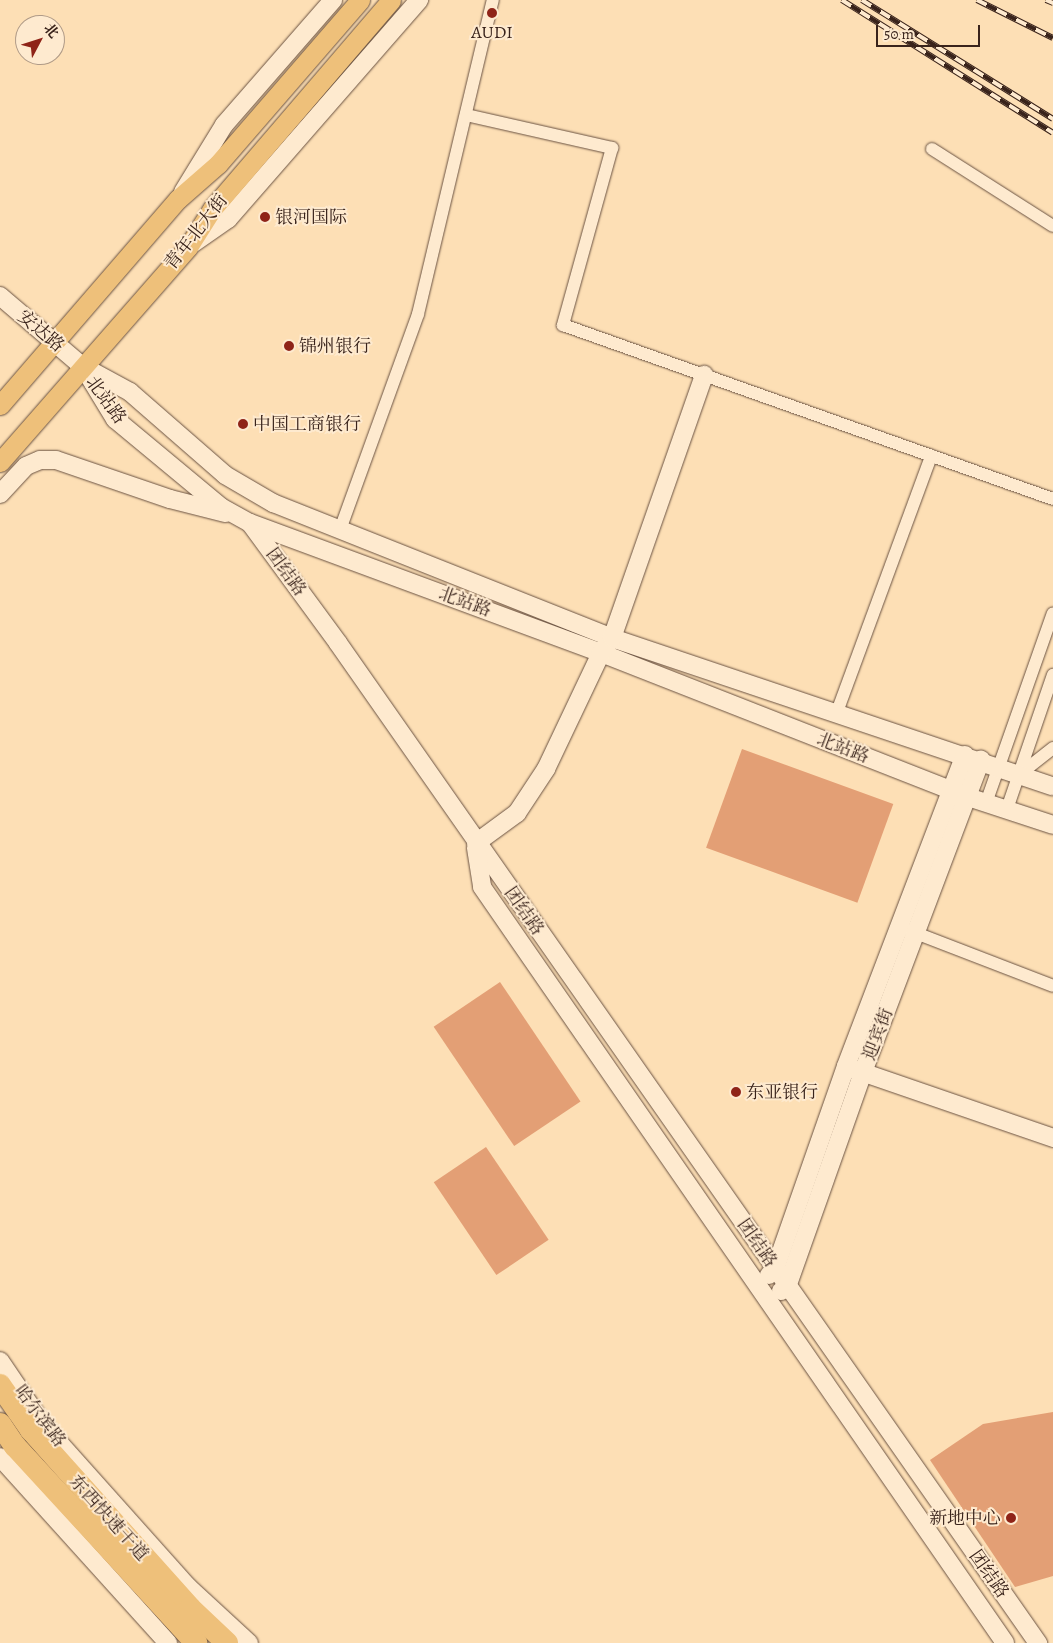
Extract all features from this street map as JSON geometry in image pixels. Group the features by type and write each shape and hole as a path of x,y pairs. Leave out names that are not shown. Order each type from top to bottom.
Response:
{"highway":[{"name":"东西快速干道","path":"0,1385 31,1430 190,1608 227,1643"},
{"name":"东西快速干道","path":"0,1424 15,1446 196,1643"}],"main road":[{"name":"青年北大街","path":"0,405 178,199 218,164 360,0"},
{"name":"青年北大街","path":"0,462 188,247 212,209 391,0"}],"street":[{"path":"178,199 224,125 333,0"},
{"path":"188,247 228,219 419,0"},
{"path":"341,527 418,314 493,0"},
{"path":"466,114 612,148 563,325 1053,499"},
{"path":"932,149 1053,226"},
{"name":"安达路","path":"0,296 82,366"},
{"name":"北站路","path":"82,366 130,392 238,485 273,503 341,527 612,638 1053,786"},
{"name":"北站路","path":"82,366 115,419 195,486 243,519 601,653 968,797 1053,825"},
{"path":"476,843 517,813 546,769 601,653 612,638 704,375"},
{"path":"837,712 931,456"},
{"path":"0,494 26,466 40,460 56,460 170,499 243,519"},
{"name":"团结路","path":"243,519 338,643 476,843 1038,1643"},
{"path":"986,803 1053,613"},
{"path":"1007,809 1053,675"},
{"path":"1020,774 1053,748"},
{"name":"迎宾街","path":"759,1284 775,1269 846,1066 951,790 973,758"},
{"name":"迎宾街","path":"787,1287 863,1072 968,797 973,758"},
{"name":"团结路","path":"476,843 482,887 759,1284 1006,1643"},
{"path":"899,927 1053,986"},
{"path":"846,1066 1053,1138"},
{"path":"769,1301 787,1287"},
{"name":"哈尔滨路","path":"0,1361 50,1433 188,1587 249,1643"},
{"path":"0,1457 168,1643"}],"building":[{"path":"742,749 893,804 857,903 706,848"},
{"path":"500,982 581,1101 514,1146 434,1027"},
{"path":"486,1147 549,1240 496,1275 434,1182"},
{"name":"新地中心","path":"1053,1412 1053,1576 1015,1587 930,1460 983,1424"}],"railway":[{"path":"842,0 1053,133"},
{"path":"862,0 1053,119"},
{"path":"977,0 1053,38"},
{"path":"1046,0 1053,3"}],"place":[{"name":"AUDI","path":"492,13"},
{"name":"银河国际","path":"265,217"},
{"name":"锦州银行","path":"289,346"},
{"name":"中国工商银行","path":"243,424"},
{"name":"东亚银行","path":"736,1092"},
{"name":"新地中心","path":"1011,1518"}]}
